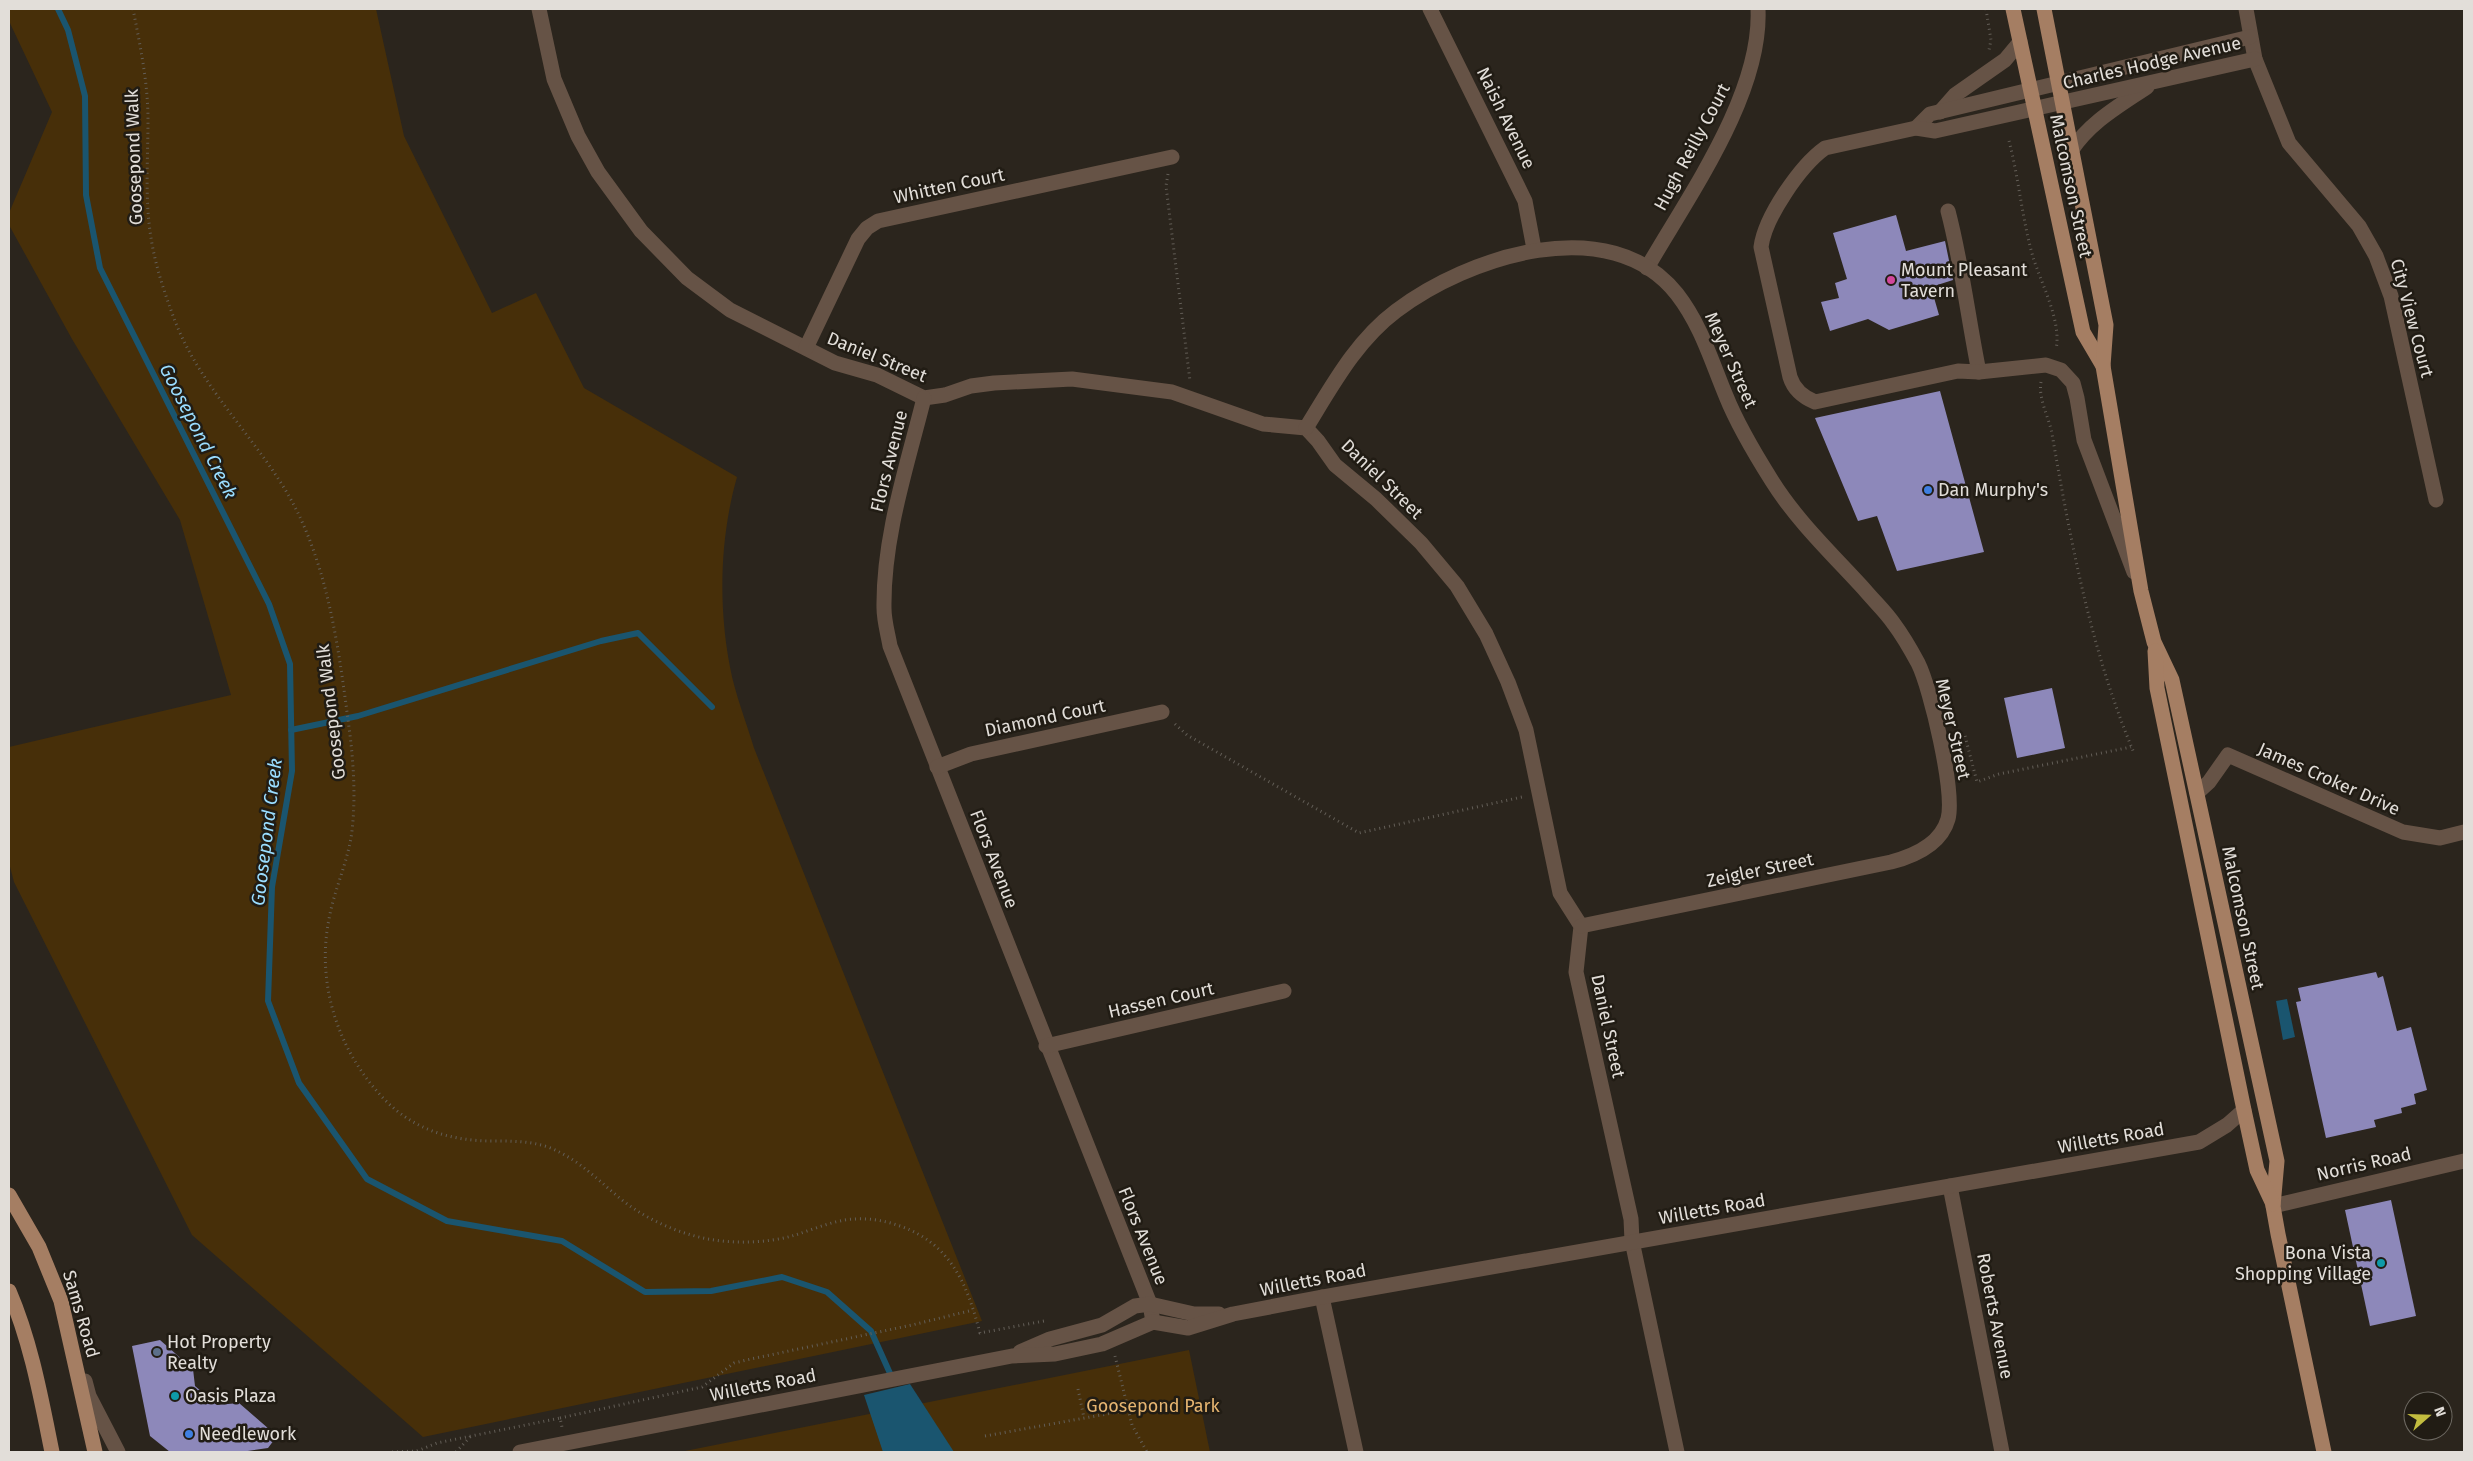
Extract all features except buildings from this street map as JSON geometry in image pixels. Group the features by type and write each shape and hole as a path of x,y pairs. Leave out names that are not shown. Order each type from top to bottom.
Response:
{"main road":[{"name":"Malcomson Street","path":"2013,9 2083,332 2104,366"},
{"name":"Malcomson Street","path":"2044,9 2106,325 2104,366 2141,591 2154,642 2157,688 2257,1170 2273,1206 2324,1452"},
{"name":"Malcomson Street","path":"2154,642 2172,680 2277,1161 2273,1206"},
{"name":"Sams Road","path":"9,1195 39,1247 61,1301 95,1452"},
{"path":"9,1291 19,1315 38,1386 52,1452"}],"street":[{"name":"Naish Avenue","path":"1430,9 1515,177 1525,201 1534,250"},
{"name":"Hugh Reilly Court","path":"1647,268 1728,127 1748,81 1756,47 1758,9"},
{"name":"Charles Hodge Avenue","path":"1916,128 1935,132 2255,59 2246,9"},
{"name":"Daniel Street","path":"543,10 554,79 578,136 598,172 641,231 688,278 730,310 835,363 876,375 924,398 945,395 971,386 994,383 1072,379 1164,391 1187,397 1263,424 1306,428 1335,465 1376,499 1421,543 1457,586 1486,634 1508,682 1526,730 1560,893 1581,926 1576,972 1631,1219 1632,1242 1676,1452"},
{"name":"Charles Hodge Avenue","path":"1940,112 2250,37"},
{"path":"2020,42 2005,60 1955,95 1940,112 1930,114 1916,128 1825,148 1813,157 1788,191 1763,232 1761,247 1790,377 1793,385 1804,397 1816,402 1958,370 1979,372 2031,365 2046,365 2061,370 2073,383 2078,398 2084,440 2141,591"},
{"name":"City View Court","path":"2255,59 2289,143 2359,226 2376,256 2391,296 2436,500"},
{"path":"2071,151 2083,133 2095,123 2154,82"},
{"name":"Whitten Court","path":"806,348 858,239 866,228 878,221 1172,157"},
{"path":"1948,211 1966,286 1970,328 1979,372"},
{"name":"Meyer Street","path":"1306,428 1348,361 1368,336 1395,311 1463,272 1506,257 1534,250 1565,247 1600,250 1647,268 1675,292 1700,328 1726,396 1745,437 1785,502 1893,622 1919,665 1932,707 1950,803 1948,819 1940,834"},
{"name":"Flors Avenue","path":"924,398 894,518 885,569 884,611 890,646 1046,1046 1150,1304 1153,1322"},
{"name":"Diamond Court","path":"937,767 971,754 1162,712"},
{"name":"James Croker Drive","path":"2197,793 2209,782 2228,755 2403,832 2440,838 2464,832"},
{"name":"Zeigler Street","path":"1581,926 1906,858 1919,852 1940,834"},
{"name":"Hassen Court","path":"1046,1046 1284,991"},
{"name":"Willetts Road","path":"520,1452 1012,1356 1055,1354 1102,1344 1153,1322 1188,1328 1232,1314 1322,1296 2199,1142 2226,1125 2244,1110"},
{"name":"Norris Road","path":"2273,1206 2464,1161"},
{"name":"Roberts Avenue","path":"1950,1186 2002,1452"},
{"path":"1322,1296 1356,1452"},
{"path":"61,1301 89,1396 118,1452"},
{"name":"Willetts Road","path":"1012,1356 1050,1339 1102,1325 1136,1306 1150,1304 1194,1314 1232,1314"}],"path":[{"name":"Goosepond Walk","path":"133,9 143,58 148,116 146,188 149,225 161,280 178,328 203,374 254,444 296,508 320,568 334,627 354,779 351,836 329,914 325,942 325,977 331,1009 345,1044 363,1076 385,1101 402,1116 440,1136 466,1141 517,1140 543,1145 570,1156 592,1172 620,1198 648,1217 705,1238 759,1241 787,1237 846,1220 868,1219 893,1223 915,1231 949,1257 963,1280 980,1333"},
{"path":"1986,9 1991,40 1988,52"},
{"path":"2009,140 2033,257 2048,292 2057,338 2053,354"},
{"path":"1172,157 1166,186 1190,378 1187,397"},
{"path":"2043,376 2040,392 2049,418 2085,604 2109,692 2134,753"},
{"path":"1162,712 1187,735 1359,833 1540,793"},
{"path":"1965,736 1977,782 1999,774 2131,747"},
{"path":"392,1452 417,1451 437,1443 702,1387 734,1364 973,1310"},
{"path":"1115,1353 1132,1425 1147,1452"},
{"path":"1078,1390 1084,1418"},
{"path":"985,1436 1128,1410"},
{"path":"560,1418 562,1426"},
{"path":"456,1452 471,1436"}],"green space":[{"path":"9,9 376,9 404,136 492,313 536,293 584,388 737,477 727,523 722,595 726,643 735,687 754,748 982,1321 423,1437 192,1235 14,882 9,863 9,747 231,695 180,520 72,339 9,225 9,213 52,112 9,21"},
{"name":"Goosepond Park","path":"1189,1350 1210,1452 680,1452"}],"water":[{"path":"2287,999 2295,1037 2283,1040 2276,1001"},
{"path":"910,1384 954,1452 883,1452 864,1395"}],"waterway":[{"name":"Goosepond Creek","path":"58,9 68,30 85,96 86,195 100,268 269,604 290,664 292,771 272,887 268,1001 299,1083 367,1179 447,1221 562,1241 645,1292 711,1291 782,1277 827,1292 871,1331 893,1380"},
{"path":"291,730 358,716 601,641 638,633 712,707"}],"place":[{"name":"Mount Pleasant Tavern","path":"1891,280"},
{"name":"Dan Murphy's","path":"1928,490"},
{"name":"Bona Vista Shopping Village","path":"2381,1263"},
{"name":"Hot Property Realty","path":"157,1352"},
{"name":"Oasis Plaza","path":"175,1396"},
{"name":"Needlework","path":"189,1434"}]}
